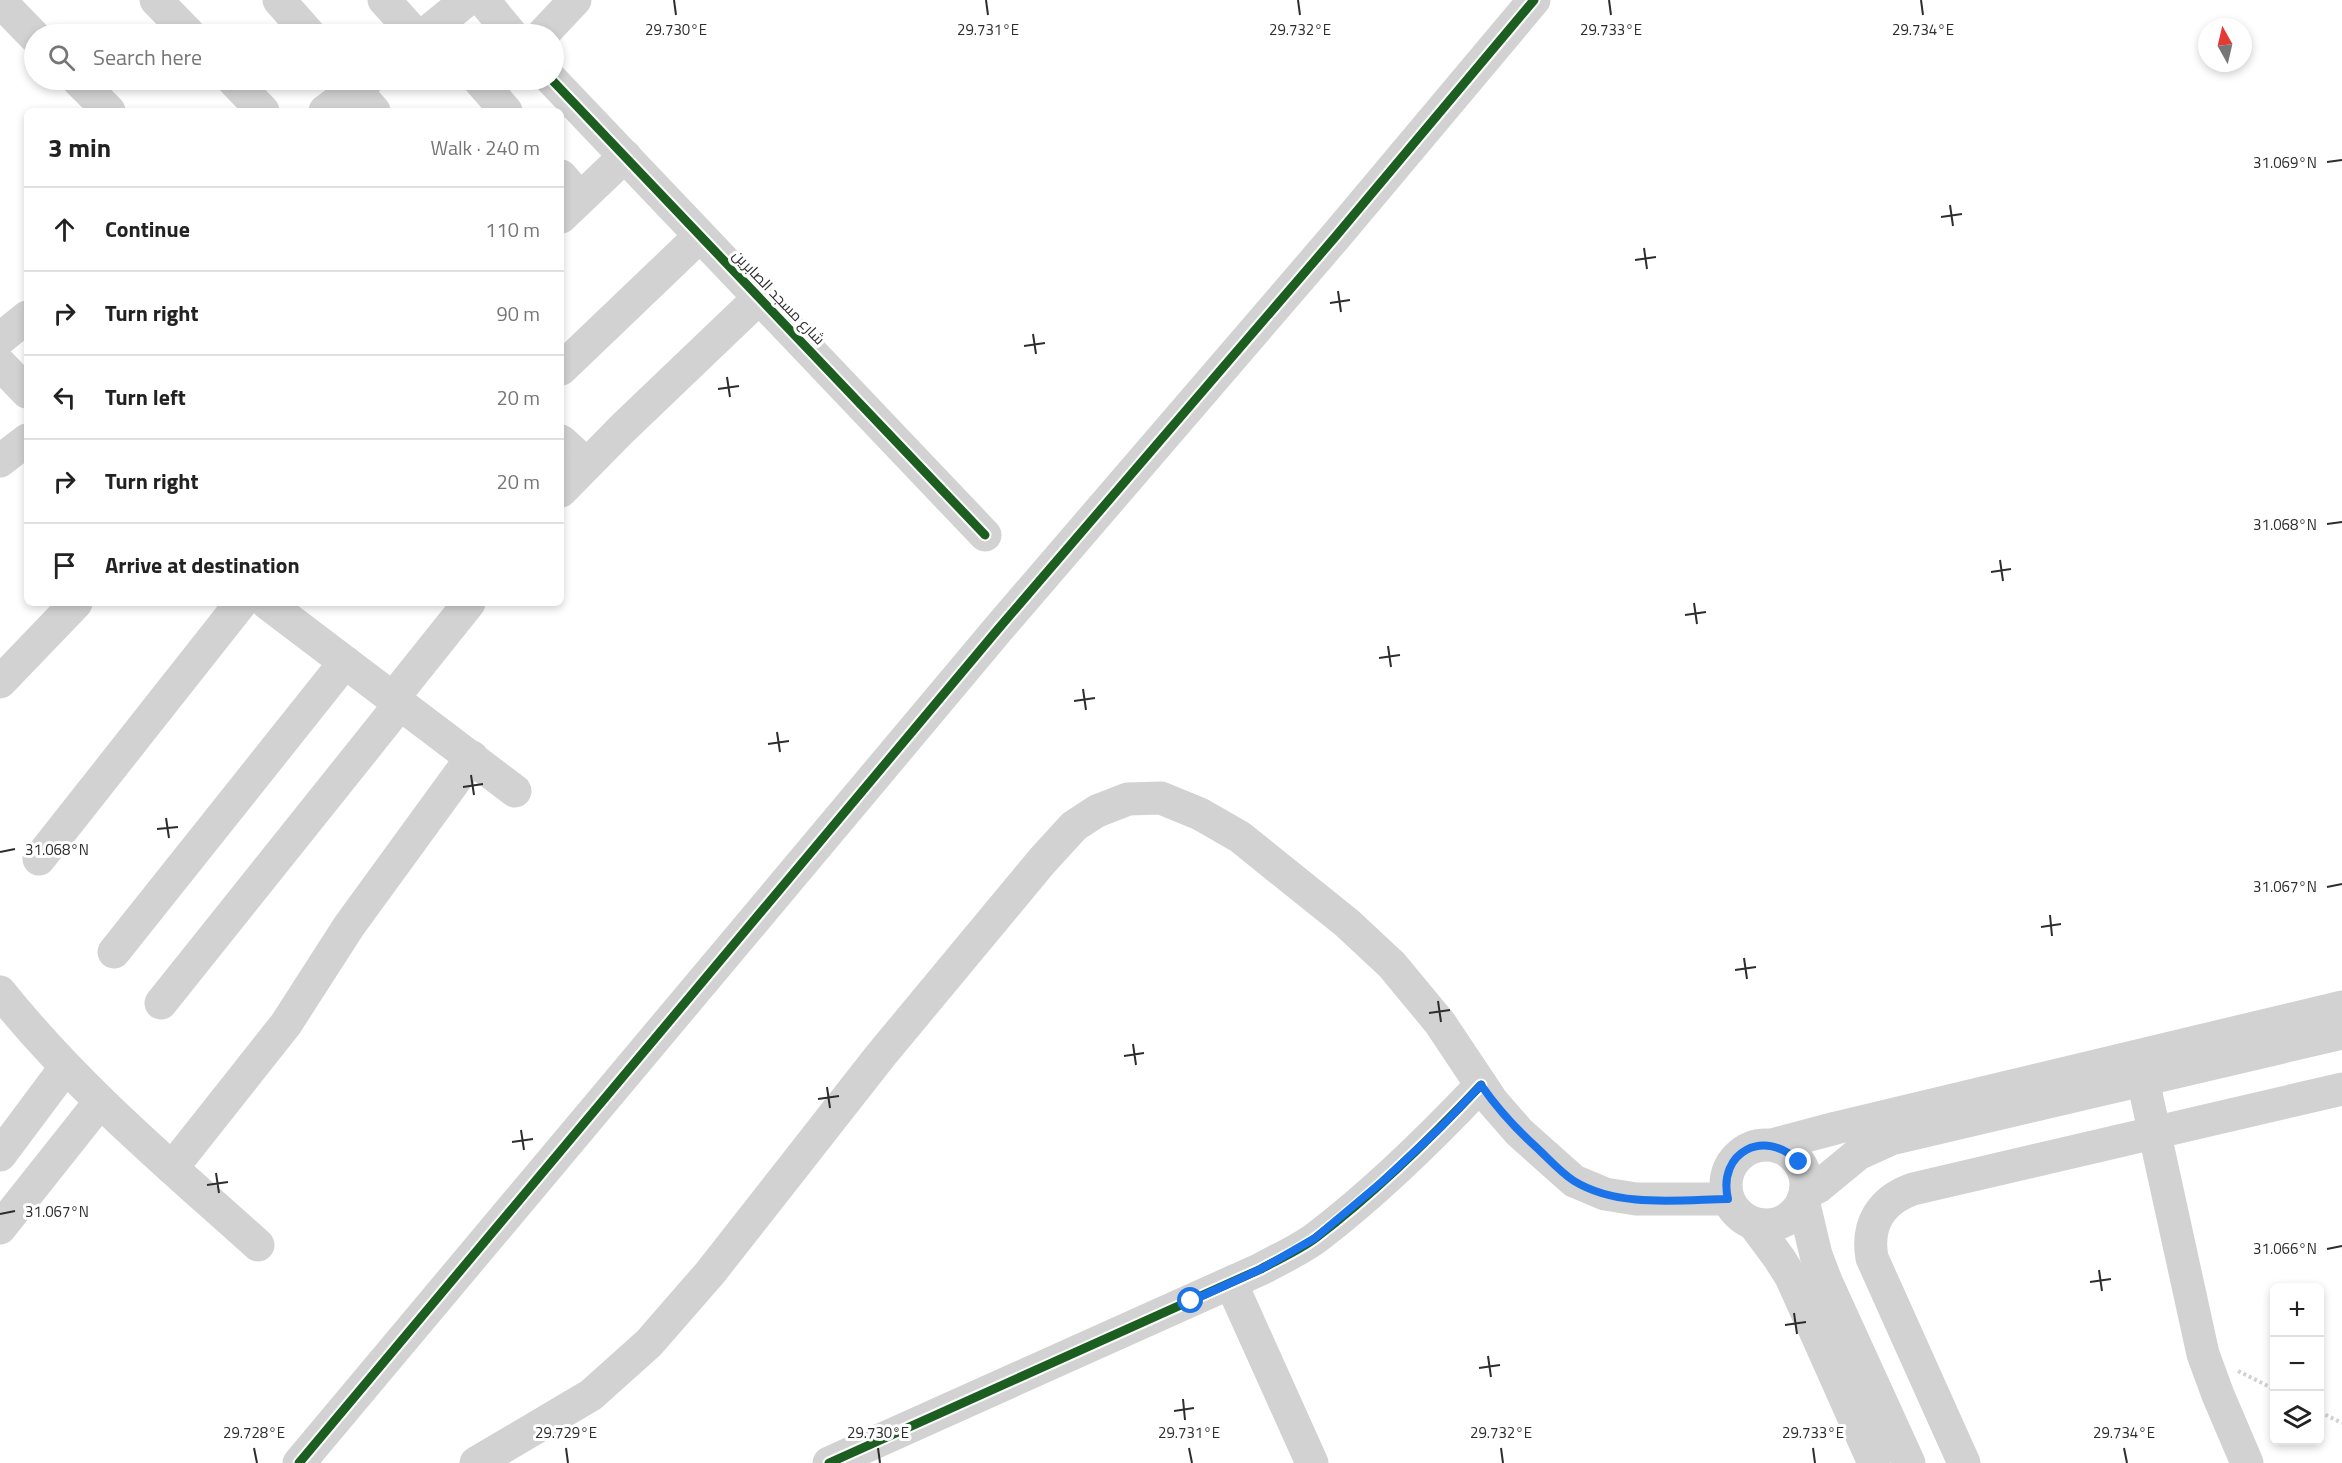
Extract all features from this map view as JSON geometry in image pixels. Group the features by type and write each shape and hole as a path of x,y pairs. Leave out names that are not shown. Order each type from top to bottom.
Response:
{"street":[{"path":"156,0 179,24"},
{"path":"279,0 300,24"},
{"path":"384,0 417,24"},
{"path":"439,24 467,0"},
{"path":"483,0 503,24"},
{"path":"552,24 575,0"},
{"path":"299,1463 999,628 1328,245 1534,0"},
{"path":"0,1 24,26"},
{"path":"88,90 106,108"},
{"path":"243,90 260,108"},
{"path":"330,108 360,90"},
{"path":"488,90 503,108"},
{"name":"شارع مسجد الصابرين","path":"562,90 984,535"},
{"path":"567,197 625,156"},
{"path":"564,366 700,236"},
{"path":"564,488 759,298"},
{"path":"0,339 24,319"},
{"path":"0,364 24,389"},
{"path":"0,461 24,442"},
{"path":"564,444 586,464"},
{"path":"0,682 73,606"},
{"path":"39,860 239,606"},
{"path":"271,606 516,791"},
{"path":"161,1003 397,701 455,608"},
{"path":"114,952 345,662"},
{"path":"172,1168 286,1024 349,926 472,757"},
{"path":"476,1463 591,1395 649,1343 710,1273 881,1055 1074,826 1097,811 1128,799 1161,798 1200,814 1240,837 1347,923 1392,965 1440,1023 1492,1101 1519,1132 1574,1181 1605,1194 1636,1199 1728,1199"},
{"path":"0,992 31,1030 100,1102 258,1245"},
{"path":"1772,1145 1782,1148 1799,1162 1806,1182 1804,1196 1797,1210 1788,1218 1765,1225 1742,1218 1734,1210 1725,1188 1731,1164 1749,1149 2342,1007"},
{"path":"1804,1196 1858,1154 1892,1139 2342,1033"},
{"path":"0,1155 66,1068"},
{"path":"2143,1080 2204,1354 2218,1395 2247,1463"},
{"path":"829,1463 1231,1283 1261,1269 1315,1238 1383,1181 1442,1126 1481,1085"},
{"path":"1964,1463 1872,1258 1870,1235 1878,1214 1893,1198 1913,1189 2342,1089"},
{"path":"0,1228 100,1102"},
{"path":"1804,1196 1816,1255 1892,1460"},
{"path":"1753,1223 1791,1277 1892,1460"},
{"path":"1231,1283 1311,1463"}],"path":[{"path":"2324,1414 2342,1423"}],"cycle path":[{"path":"299,1463 999,628 1336,236 1534,0"},
{"path":"562,90 985,535"},
{"path":"829,1463 1261,1269 1297,1250 1339,1220 1381,1183 1481,1085"}],"route":[{"path":"1191,1301 1261,1269 1315,1238 1383,1181 1442,1126 1481,1085 1519,1132 1557,1167 1574,1181 1605,1194 1658,1200 1728,1199 1725,1188 1726,1176 1731,1164 1749,1149 1760,1145 1772,1145 1782,1148 1799,1162"}]}
